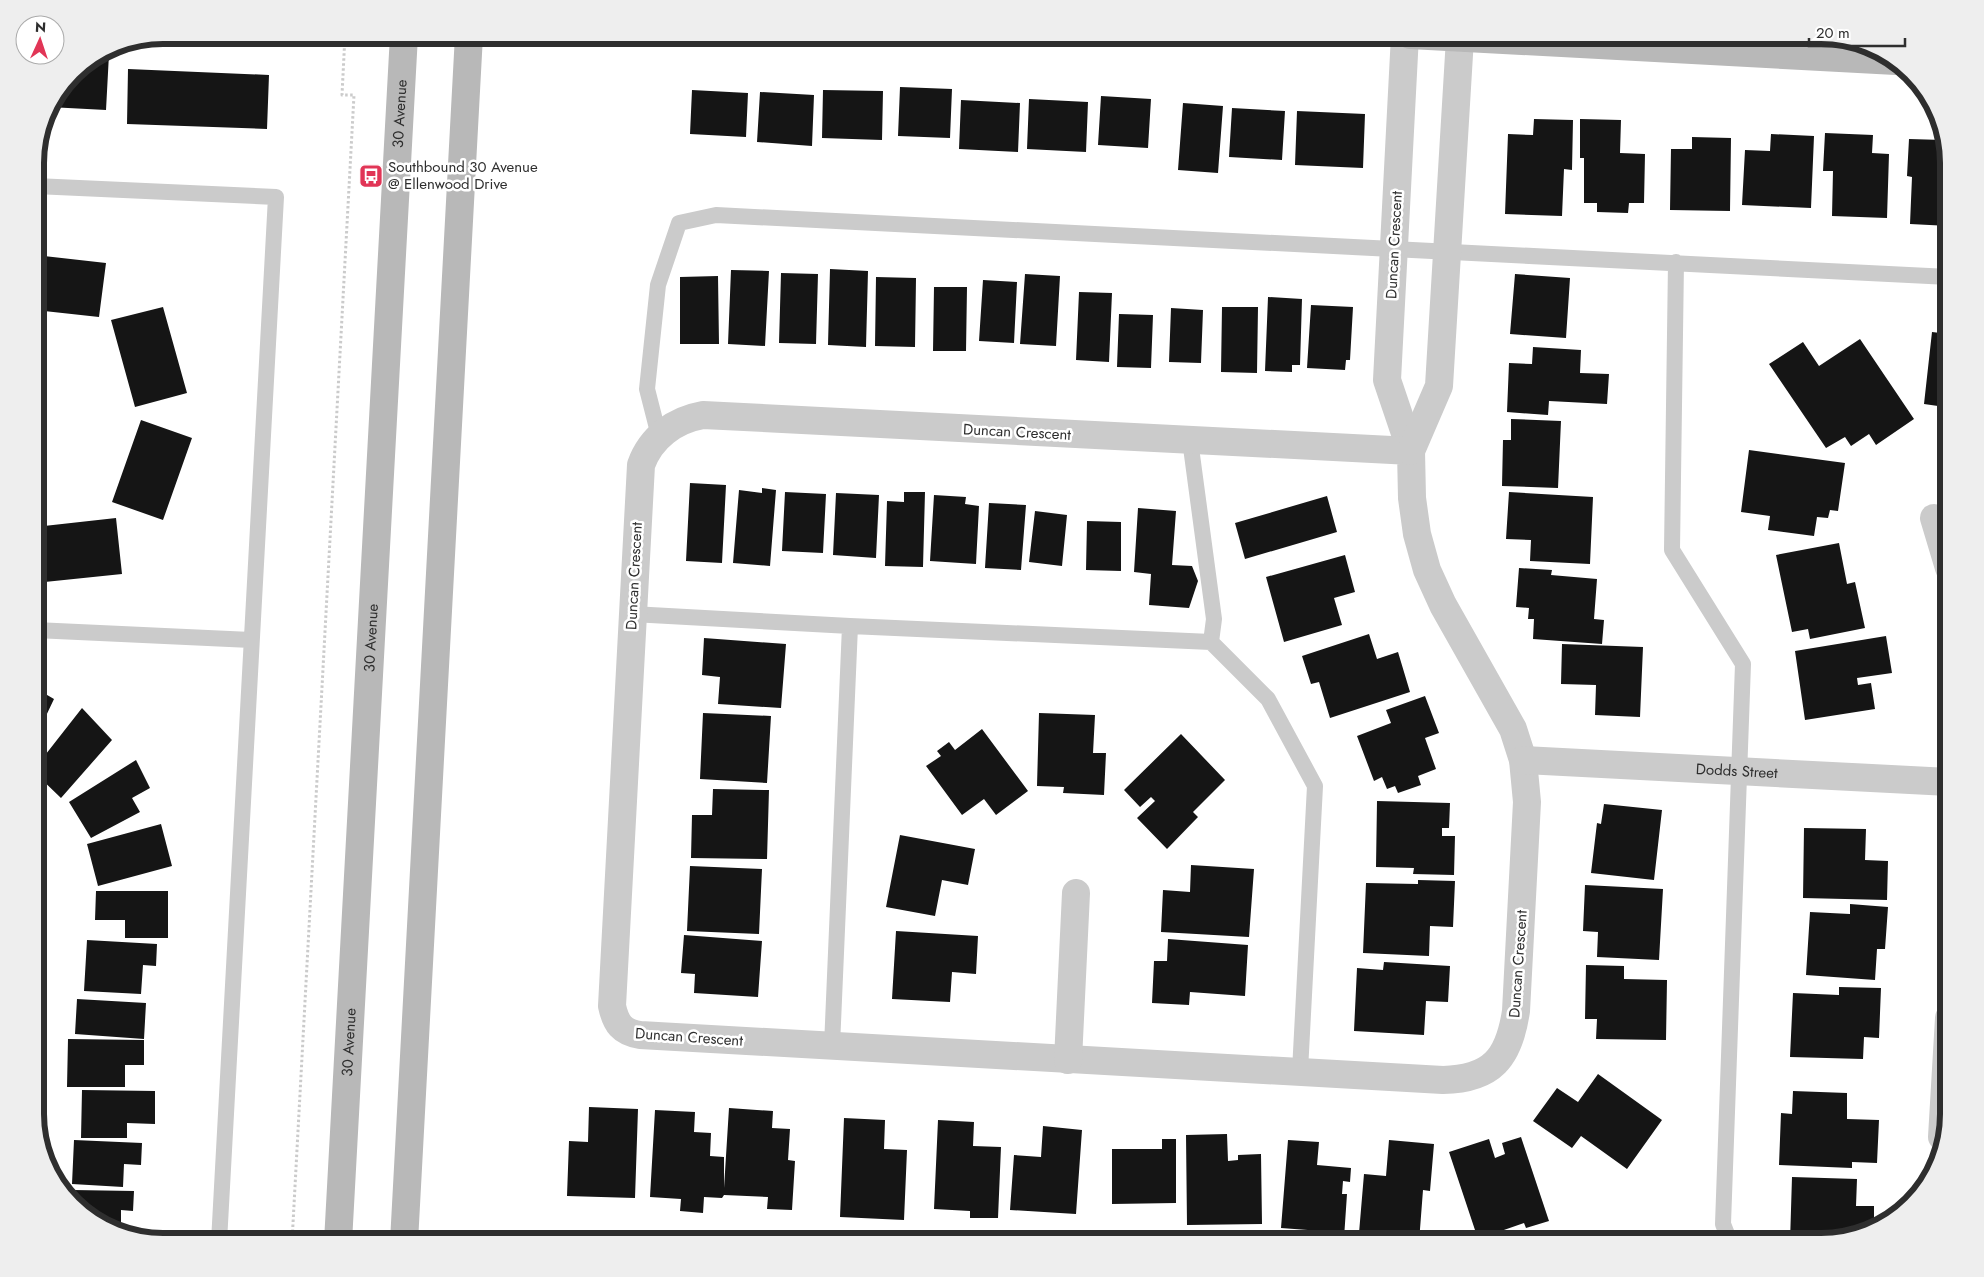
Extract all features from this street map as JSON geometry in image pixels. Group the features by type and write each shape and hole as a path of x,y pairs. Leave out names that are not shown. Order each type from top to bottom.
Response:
{"main road":[{"name":"30 Avenue","path":"338,1233 404,44"},
{"path":"404,1233 469,44"},
{"path":"1574,44 1881,60"}],"street":[{"name":"Duncan Crescent","path":"1405,44 1387,380 1411,451 1412,498 1417,534 1427,570 1443,606 1512,729 1523,760 1527,802 1516,1011 1510,1040 1503,1054 1492,1067 1478,1076 1461,1080 1068,1060 640,1035 621,1029 614,1019 612,1006 641,465 646,452 659,436 687,418 703,415 1411,451"},
{"name":"Duncan Crescent","path":"1411,451 1439,386 1460,44"},
{"path":"1934,518 1940,538"},
{"name":"Dodds Street","path":"1523,760 1940,782"},
{"path":"1068,1060 1076,893"}],"lane":[{"path":"44,186 276,197 219,1233"},
{"path":"659,436 647,389 658,285 679,223 716,215 1940,277"},
{"path":"1676,262 1672,550 1743,664 1723,1224 1726,1233"},
{"path":"1190,440 1214,619 1211,642"},
{"path":"632,614 1211,642 1268,699 1315,786 1300,1071"},
{"path":"832,1046 850,626"},
{"path":"44,630 251,640"}],"path":[{"path":"292,1233 354,95 342,95 345,44"}],"building":[{"path":"109,57 106,110 58,107 68,90 84,73"},
{"path":"128,69 269,75 267,129 127,124"},
{"path":"900,87 952,89 950,138 898,136"},
{"path":"692,90 748,93 746,137 690,134"},
{"path":"823,90 883,91 882,140 822,138"},
{"path":"760,92 814,95 812,146 757,142"},
{"path":"1101,96 1151,99 1148,148 1098,145"},
{"path":"1029,99 1088,102 1086,152 1027,149"},
{"path":"961,100 1020,103 1018,152 959,149"},
{"path":"1183,103 1223,106 1218,173 1178,170"},
{"path":"1232,108 1285,111 1282,160 1229,157"},
{"path":"1297,111 1365,114 1363,168 1295,165"},
{"path":"1534,119 1573,120 1572,170 1564,169 1562,216 1505,214 1508,134 1533,135"},
{"path":"1580,119 1621,120 1620,153 1645,154 1644,203 1629,203 1628,213 1597,212 1597,203 1584,203 1584,158 1580,158"},
{"path":"1825,133 1873,135 1872,153 1889,154 1887,218 1832,216 1833,171 1823,171"},
{"path":"1771,134 1814,136 1811,208 1742,205 1745,150 1770,151"},
{"path":"1692,137 1731,138 1730,211 1670,210 1671,149 1692,149"},
{"path":"1909,139 1938,140 1940,155 1940,226 1910,224 1912,177 1907,176"},
{"path":"44,256 106,263 99,317 44,311"},
{"path":"830,269 868,271 866,347 828,345"},
{"path":"731,270 769,271 765,346 728,344"},
{"path":"781,273 818,274 816,344 779,343"},
{"path":"1025,274 1060,276 1056,346 1020,344"},
{"path":"1515,274 1570,278 1566,338 1510,334"},
{"path":"718,276 719,344 680,344 680,277"},
{"path":"876,277 916,278 915,347 875,346"},
{"path":"983,280 1017,282 1014,343 979,341"},
{"path":"934,287 967,287 966,351 933,351"},
{"path":"1079,292 1112,293 1109,362 1076,360"},
{"path":"1268,297 1302,299 1300,365 1292,365 1292,372 1265,371"},
{"path":"1311,305 1353,307 1350,360 1346,360 1345,370 1307,368"},
{"path":"163,307 187,393 135,407 111,320"},
{"path":"1222,307 1258,307 1257,373 1221,372"},
{"path":"1171,308 1203,310 1201,363 1169,362"},
{"path":"1119,314 1153,315 1151,368 1117,367"},
{"path":"1932,332 1940,333 1940,406 1924,404"},
{"path":"1860,339 1914,419 1876,445 1869,434 1851,446 1845,437 1826,448 1769,364 1803,342 1819,366"},
{"path":"1533,347 1581,350 1580,373 1609,374 1607,404 1549,401 1548,415 1507,412 1509,363 1532,364"},
{"path":"1511,419 1561,421 1558,488 1502,486 1503,440 1511,440"},
{"path":"141,420 192,438 163,520 112,502"},
{"path":"1749,450 1845,463 1838,511 1830,510 1828,518 1817,517 1814,536 1768,530 1770,516 1741,512"},
{"path":"690,483 726,485 722,563 686,561"},
{"path":"762,488 776,490 770,566 733,563 739,490 762,493"},
{"path":"785,492 826,494 823,553 782,551"},
{"path":"904,492 925,492 923,567 885,566 887,501 904,502"},
{"path":"1509,492 1593,497 1590,564 1530,561 1531,540 1506,539"},
{"path":"836,493 879,495 876,558 833,555"},
{"path":"934,495 966,497 965,504 979,506 976,564 930,561"},
{"path":"1327,496 1337,532 1245,559 1235,523"},
{"path":"989,503 1026,505 1021,570 985,568"},
{"path":"1138,508 1176,511 1172,565 1192,566 1198,581 1189,608 1149,605 1151,574 1134,572"},
{"path":"1035,511 1067,515 1062,566 1029,562"},
{"path":"116,518 122,574 44,582 44,526"},
{"path":"1087,521 1121,522 1121,571 1086,570"},
{"path":"1839,543 1847,584 1855,582 1865,628 1810,639 1808,629 1792,632 1776,555"},
{"path":"1345,555 1355,592 1334,598 1342,625 1284,642 1266,577"},
{"path":"1519,568 1552,570 1551,575 1597,579 1594,619 1604,620 1602,644 1533,639 1534,619 1528,619 1529,608 1516,607"},
{"path":"1369,634 1377,659 1398,652 1410,692 1330,718 1319,682 1311,684 1302,656"},
{"path":"1886,636 1892,673 1857,678 1858,685 1871,683 1875,709 1805,720 1795,651"},
{"path":"704,638 786,644 781,708 718,704 720,677 702,675"},
{"path":"1562,644 1643,647 1640,717 1595,715 1596,685 1561,684"},
{"path":"44,693 54,699 44,720"},
{"path":"1425,696 1439,733 1425,738 1436,769 1418,776 1421,785 1398,793 1395,786 1387,789 1382,777 1374,781 1357,736 1391,723 1386,710"},
{"path":"82,708 112,740 61,798 44,782 44,757"},
{"path":"703,713 771,716 767,783 700,779"},
{"path":"1039,713 1095,715 1093,753 1106,753 1104,795 1063,793 1064,787 1037,786"},
{"path":"982,729 1028,791 996,815 984,799 962,815 926,766 941,756 937,751 949,742 955,750"},
{"path":"1181,734 1225,780 1193,812 1198,817 1167,849 1137,818 1155,801 1151,797 1140,807 1124,790"},
{"path":"136,760 150,788 132,798 140,812 91,838 69,802"},
{"path":"713,789 769,790 767,859 691,858 692,815 712,815"},
{"path":"1377,801 1450,803 1449,828 1442,828 1442,836 1455,836 1454,875 1413,874 1414,868 1376,867"},
{"path":"1604,804 1662,810 1654,880 1591,873 1597,823 1601,824"},
{"path":"161,824 172,866 98,886 87,844"},
{"path":"1804,828 1866,829 1865,860 1888,861 1887,900 1803,898"},
{"path":"900,835 975,849 968,885 942,880 935,916 886,907"},
{"path":"1191,865 1254,869 1249,937 1161,932 1163,890 1190,892"},
{"path":"690,866 762,869 759,934 687,931"},
{"path":"1418,880 1455,881 1453,927 1430,926 1429,956 1363,953 1366,883 1418,884"},
{"path":"1585,885 1663,889 1659,960 1597,957 1598,932 1583,931"},
{"path":"96,891 168,891 168,938 125,938 125,920 95,920"},
{"path":"1850,904 1888,907 1885,949 1877,949 1875,980 1806,975 1810,912 1850,914"},
{"path":"896,931 978,936 976,974 952,972 950,1002 892,999"},
{"path":"684,935 762,941 758,997 694,993 695,974 681,973"},
{"path":"1168,939 1248,945 1245,996 1190,992 1189,1005 1152,1003 1154,961 1167,961"},
{"path":"87,940 157,944 156,966 143,965 141,994 84,991"},
{"path":"1384,962 1450,966 1448,1002 1426,1001 1424,1035 1354,1031 1357,968 1383,970"},
{"path":"1586,965 1624,966 1624,979 1667,980 1666,1040 1596,1039 1597,1019 1585,1019"},
{"path":"1839,987 1881,988 1879,1038 1864,1037 1863,1059 1790,1057 1793,993 1839,995"},
{"path":"77,999 146,1003 144,1039 75,1034"},
{"path":"68,1039 144,1040 144,1065 125,1065 125,1087 67,1087"},
{"path":"1598,1074 1662,1120 1627,1169 1581,1136 1572,1148 1533,1121 1557,1088 1578,1102"},
{"path":"82,1090 155,1091 155,1124 127,1123 127,1138 81,1138"},
{"path":"1793,1091 1847,1093 1847,1119 1879,1120 1877,1163 1852,1162 1852,1168 1779,1165 1781,1113 1792,1114"},
{"path":"589,1107 638,1109 635,1198 567,1196 569,1141 588,1142"},
{"path":"729,1108 773,1111 772,1128 790,1129 788,1160 795,1161 792,1210 767,1209 768,1197 724,1195 722,1198 704,1197 703,1213 680,1211 681,1199 650,1197 655,1110 695,1112 694,1132 711,1133 710,1156 724,1157 724,1188"},
{"path":"844,1118 885,1120 884,1149 907,1150 904,1220 840,1217"},
{"path":"938,1120 974,1122 973,1146 1001,1147 998,1218 970,1218 970,1211 934,1209"},
{"path":"1043,1126 1082,1130 1076,1214 1010,1210 1014,1155 1041,1157"},
{"path":"1227,1134 1228,1161 1238,1160 1238,1155 1261,1154 1262,1224 1187,1225 1186,1135"},
{"path":"1521,1137 1549,1221 1526,1228 1524,1223 1495,1233 1476,1233 1449,1152 1489,1139 1495,1158 1505,1154 1502,1143"},
{"path":"1162,1139 1176,1139 1176,1203 1112,1204 1112,1149 1162,1149"},
{"path":"74,1140 142,1143 141,1165 124,1164 123,1187 72,1184"},
{"path":"1288,1140 1319,1142 1317,1165 1351,1168 1350,1182 1343,1181 1342,1194 1347,1194 1344,1233 1321,1233 1321,1231 1281,1228"},
{"path":"1389,1140 1434,1144 1430,1191 1423,1190 1420,1233 1359,1233 1364,1174 1386,1176"},
{"path":"1792,1177 1857,1179 1856,1206 1874,1206 1874,1221 1860,1227 1837,1232 1790,1233"},
{"path":"73,1190 134,1191 133,1211 121,1210 121,1225 97,1213 73,1193"}],"place":[{"name":"Southbound 30 Avenue @ Ellenwood Drive","path":"371,176"}]}
